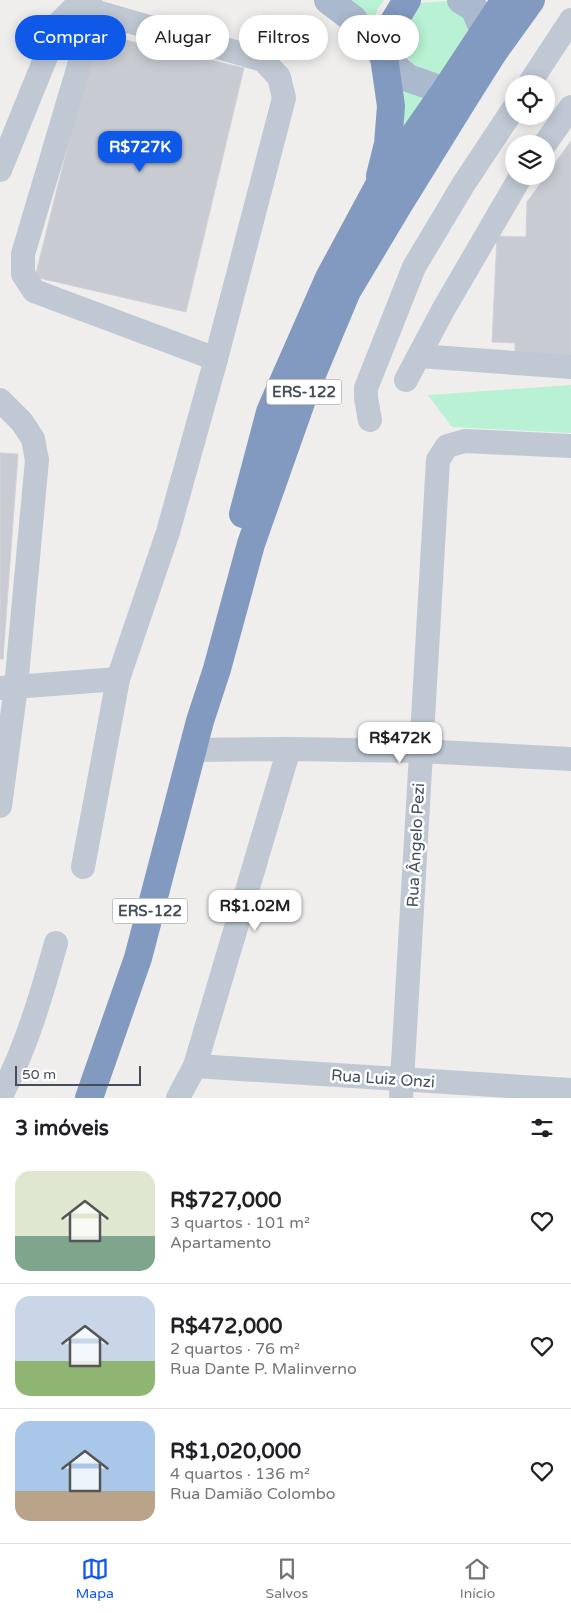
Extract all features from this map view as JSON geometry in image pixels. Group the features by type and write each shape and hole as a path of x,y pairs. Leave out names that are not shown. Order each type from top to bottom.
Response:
{"highway":[{"path":"398,15 407,0"},
{"name":"ERS-122","path":"89,1098 138,958 200,721 217,669 251,544 292,423 347,292 399,204 457,91 488,43 505,0"},
{"name":"ERS-122","path":"488,43 531,0"},
{"path":"378,187 388,144 391,106 384,60"},
{"name":"ERS-122","path":"200,721 207,661 244,508 270,412 329,278 378,187 457,91"}],"main road":[{"path":"328,0 350,15"},
{"path":"461,0 474,8 488,43"},
{"path":"387,60 408,78 457,91"}],"street":[{"path":"90,5 90,29 23,254 24,274 34,291 216,360"},
{"path":"0,170 60,22 73,9 90,5 263,60 279,77 284,98 216,360 168,532 118,680 83,867"},
{"path":"536,75 571,20"},
{"path":"551,135 571,107"},
{"path":"370,420 366,388 414,267 463,185 505,122"},
{"path":"406,380 448,302 516,185"},
{"path":"419,356 571,366"},
{"path":"0,400 28,430 33,439 37,460 8,687 0,806"},
{"name":"Rua Ângelo Pezi","path":"402,1089 438,460 447,446 466,441 571,446"},
{"path":"8,687 118,680"},
{"path":"178,1098 195,1066 289,749"},
{"path":"192,750 420,751 571,759"},
{"path":"0,1098 17,1066 40,1000 56,943"},
{"name":"Rua Luiz Onzi","path":"195,1066 402,1089 571,1090"}],"green space":[{"path":"349,0 384,0 375,15 369,15"},
{"path":"447,1 464,12 473,29 442,76 417,70 410,60 419,60 419,15 409,15 421,3"},
{"path":"400,82 429,98 403,134"},
{"path":"571,385 571,433 452,427 428,395"}],"building":[{"path":"126,40 136,42 136,60 210,60 244,68 186,312 35,277 89,60 126,60"},
{"path":"571,141 571,358 515,356 515,343 492,342 497,236 526,237 527,202 539,185 555,185 555,163"},
{"path":"0,453 18,454 3,659 0,659"}]}
